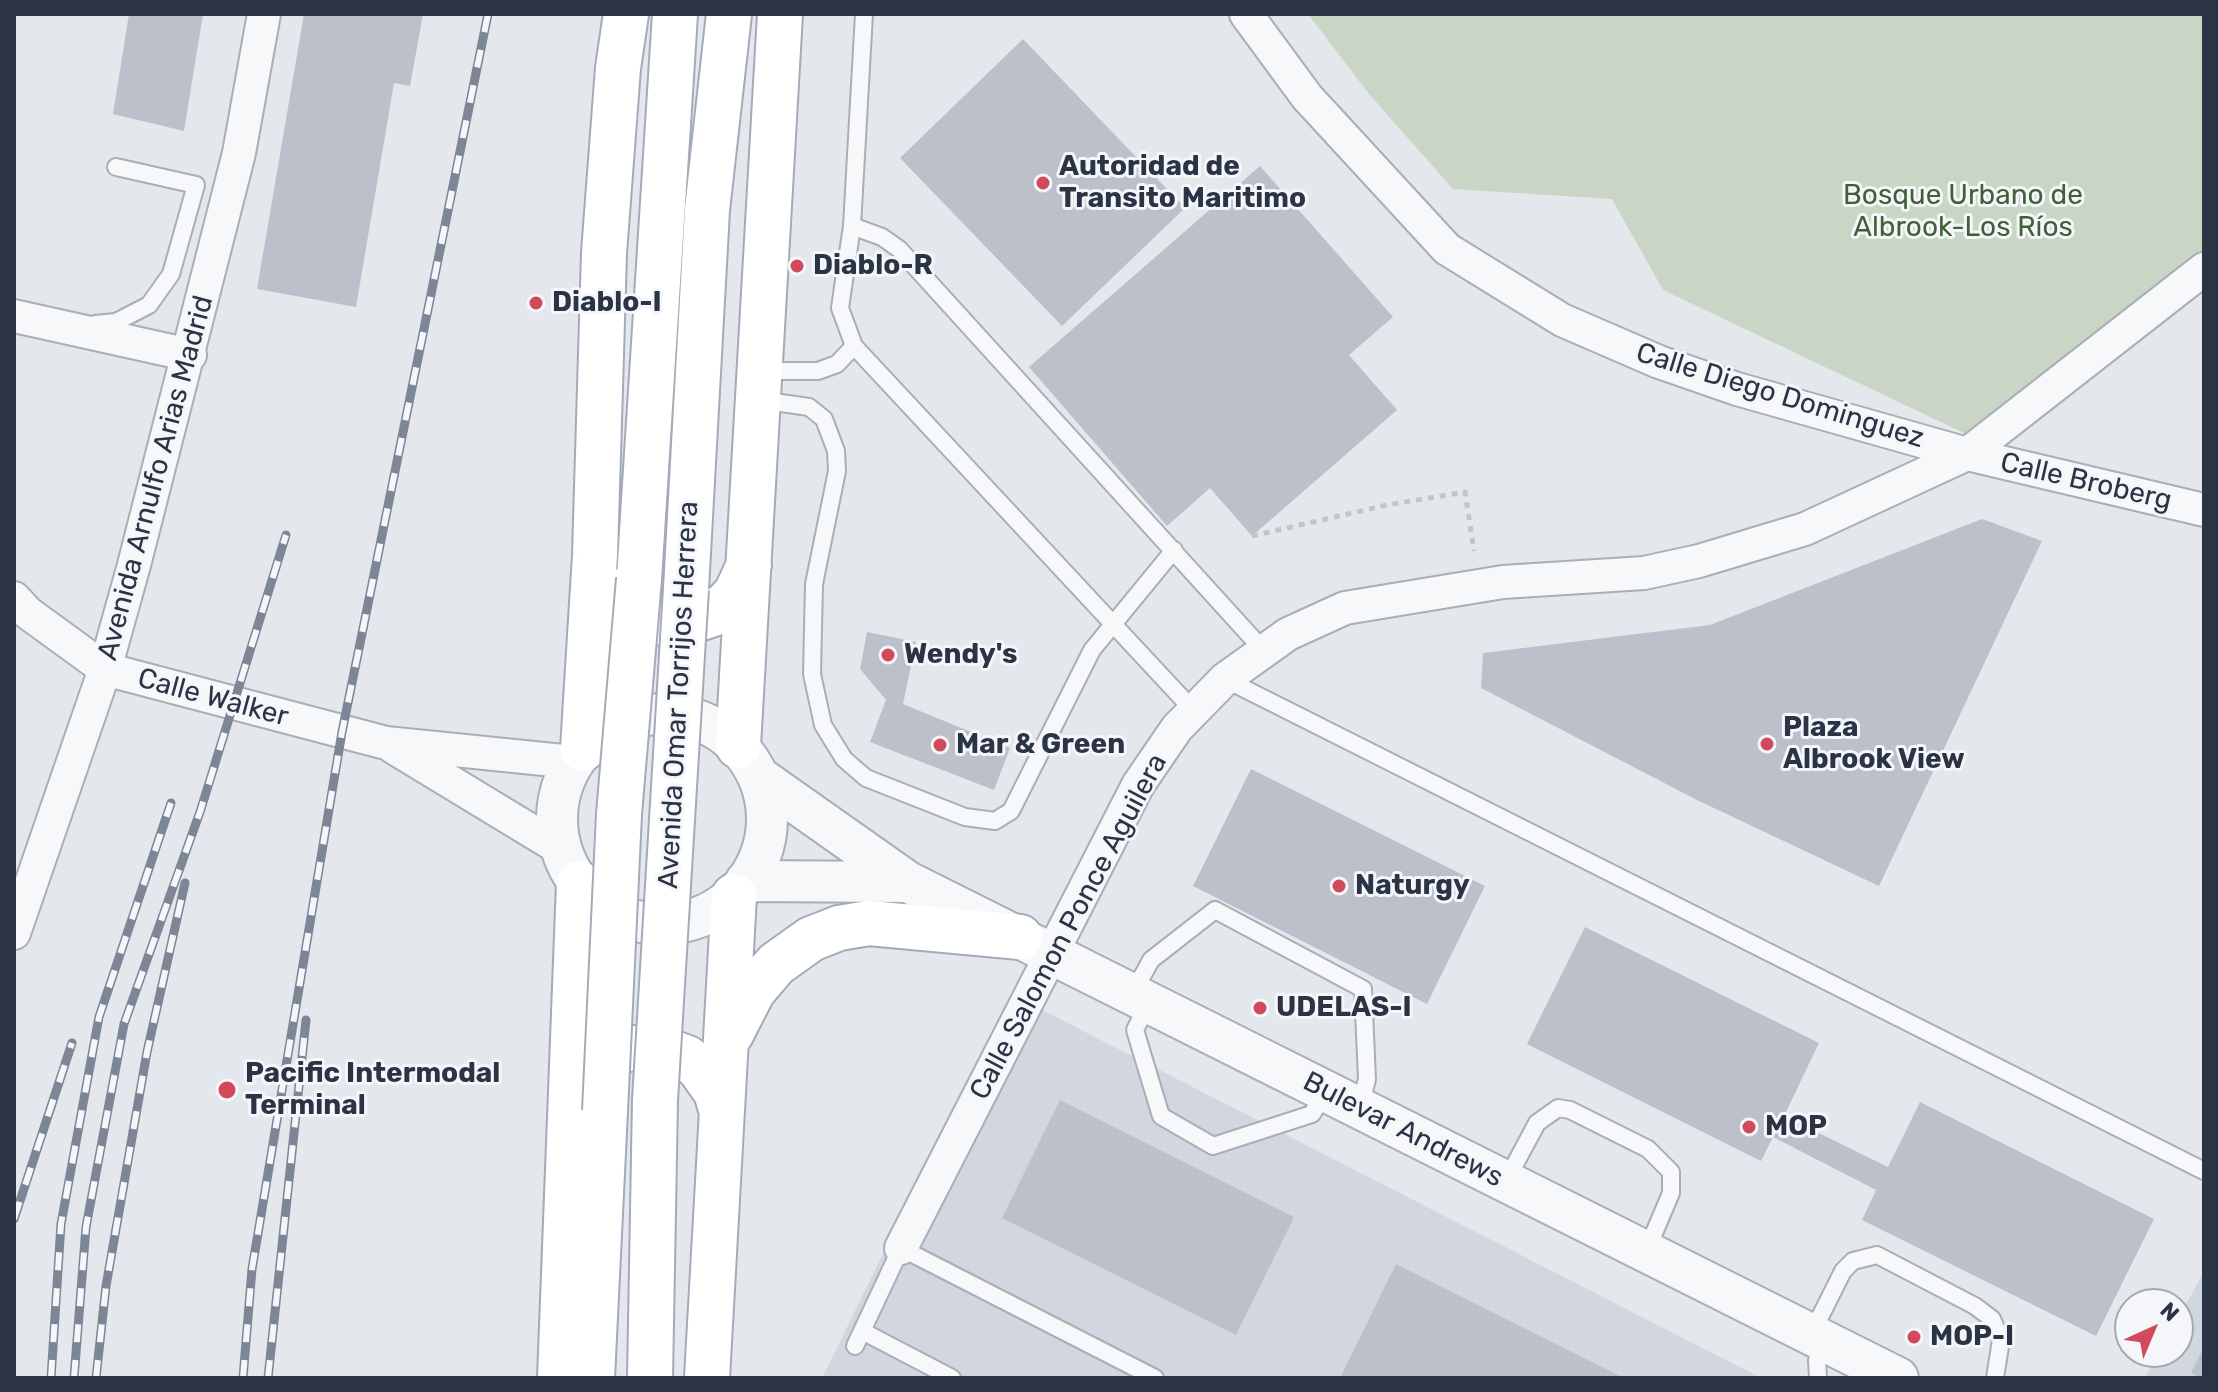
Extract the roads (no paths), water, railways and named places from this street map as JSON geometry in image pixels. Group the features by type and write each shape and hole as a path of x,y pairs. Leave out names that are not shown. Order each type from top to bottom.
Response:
{"main road":[{"path":"578,756 595,555 604,253 618,68 626,14"},
{"name":"Avenida Omar Torrijos Herrera","path":"592,1378 588,1108 619,814 639,579 675,14"},
{"name":"Avenida Omar Torrijos Herrera","path":"650,1378 655,1100 707,210 729,14"},
{"path":"748,762 749,564 780,14"},
{"path":"595,555 605,584 625,608 653,622 668,624 684,624 713,614 736,593 749,564"},
{"path":"560,1378 588,1108 570,866"},
{"path":"707,1378 720,1106 740,889"},
{"path":"727,1044 745,1004 765,977 785,956 823,933 869,923 1036,945"},
{"path":"588,1108 584,1079 604,1058 646,1046 687,1058 708,1079 720,1106"}],"street":[{"name":"Avenida Arnulfo Arias Madrid","path":"14,933 105,669 190,355 239,153 264,14"},
{"name":"Calle Diego Dominguez","path":"1246,14 1307,97 1447,249 1515,293 1562,320 1659,362 1737,389 1967,454"},
{"name":"Calle Salomon Ponce Aguilera","path":"901,1248 1036,945 1177,728 1225,679 1288,634 1345,608 1503,582 1644,573 1699,561 1805,529 1967,454 2204,269"},
{"path":"14,316 190,355"},
{"name":"Calle Broberg","path":"1967,454 2204,510"},
{"name":"Calle Walker","path":"14,598 28,613 105,669 386,743 578,756"},
{"path":"677,715 710,726 748,762 767,825 760,857 740,889 701,916 657,924 613,911 570,866 558,810 578,756 610,728 643,716 677,715"},
{"name":"Calle Walker","path":"386,743 570,866"},
{"name":"Bulevar Andrews","path":"748,762 908,882 1646,1252 1818,1351 1898,1378"},
{"name":"Bulevar Andrews","path":"740,889 908,882"}],"lane":[{"path":"864,14 852,226 840,308 854,346 1194,711"},
{"path":"65,326 116,322 149,305 171,274 196,185 116,167"},
{"path":"852,226 882,237 899,249 1264,651"},
{"path":"758,385 837,364 854,346"},
{"path":"758,385 809,407 824,419 836,451 837,471 814,584 812,674 823,725 844,759 866,778 965,817 995,821 1011,811 1092,650 1174,550"},
{"path":"1225,679 2204,1171"},
{"path":"1215,910 1363,989 1367,1079 1343,1099 1312,1114 1213,1146 1161,1116 1135,1030 1151,960 1215,910"},
{"path":"1506,1181 1537,1123 1558,1108 1648,1149 1671,1172 1671,1193 1646,1252"},
{"path":"952,1378 858,1338 901,1248 1155,1378"},
{"path":"1818,1351 1843,1271 1853,1261 1877,1255 1975,1306 1992,1319 2001,1340 1995,1378"}],"railway":[{"path":"243,1378 252,1269 342,732 488,14"},
{"path":"74,1378 86,1227 124,1024 200,812 286,535"},
{"path":"51,1378 61,1224 99,1017 171,803"},
{"path":"96,1378 106,1286 147,1052 185,883"},
{"path":"268,1378 306,1020"},
{"path":"14,1219 72,1043"}],"place":[{"name":"Autoridad de Transito Maritimo","path":"1043,183"},
{"name":"Diablo-R","path":"797,266"},
{"name":"Diablo-I","path":"536,303"},
{"name":"Wendy's","path":"888,655"},
{"name":"Plaza Albrook View","path":"1767,744"},
{"name":"Mar & Green","path":"940,745"},
{"name":"Naturgy","path":"1339,886"},
{"name":"UDELAS-I","path":"1260,1008"},
{"name":"Pacific Intermodal Terminal","path":"227,1090"},
{"name":"MOP","path":"1749,1127"},
{"name":"MOP-I","path":"1914,1337"}],"park label":[{"name":"Bosque Urbano de Albrook-Los Ríos","path":"1963,212"}]}
